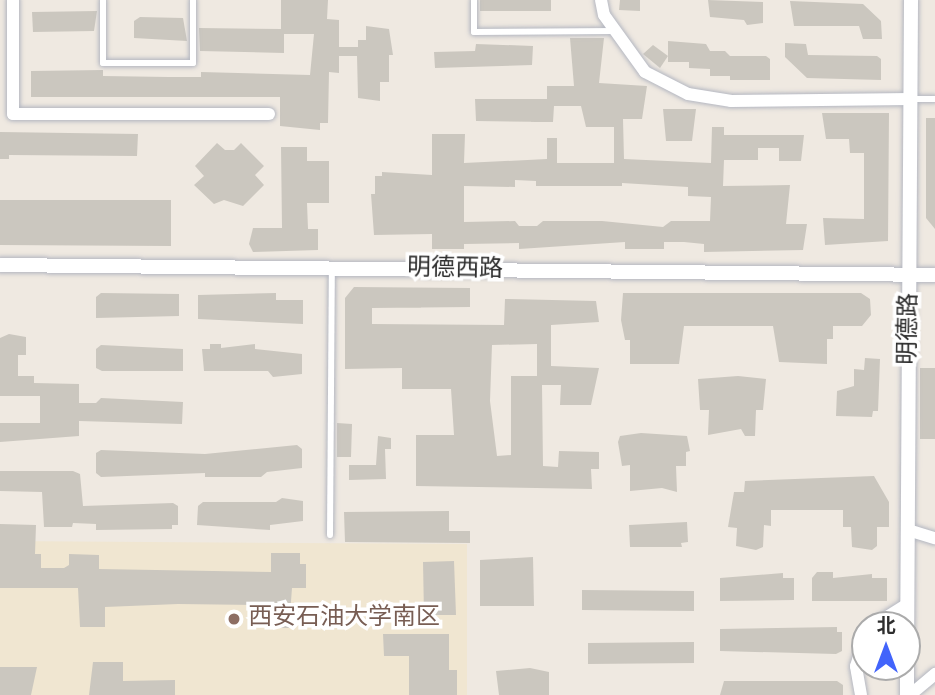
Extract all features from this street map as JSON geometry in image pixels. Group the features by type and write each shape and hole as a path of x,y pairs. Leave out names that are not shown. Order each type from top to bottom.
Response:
{"street":[{"path":"13,0 6,50 13,114 269,114"},
{"path":"601,0 615,31 645,72 688,94 731,101 911,99"},
{"name":"明德路","path":"908,611 912,0"},
{"name":"明德西路","path":"0,265 935,275"},
{"path":"908,530 935,538"},
{"path":"897,611 908,604"},
{"path":"908,695 935,674"}],"lane":[{"path":"103,0 103,63 193,63 193,0"},
{"path":"474,0 474,32 615,31"},
{"path":"911,99 935,99"},
{"path":"330,535 332,268"}],"shaded area":[{"name":"西安石油大学南区","path":"0,541 467,544 467,695 0,695"}],"building":[{"path":"281,0 328,0 327,19 339,20 339,47 358,47 358,40 366,40 366,26 389,29 393,55 389,55 389,82 380,82 380,101 358,98 357,56 339,56 339,73 329,72 328,123 320,123 320,130 280,126 280,97 31,97 31,71 103,70 103,76 169,77 201,77 201,72 310,75 314,34 284,34 284,53 200,51 199,28 281,29"},
{"path":"480,0 551,0 551,11 480,11"},
{"path":"620,0 640,0 640,11 619,10"},
{"path":"708,0 763,2 763,23 747,25 744,20 710,17"},
{"path":"790,1 863,4 881,21 882,39 863,39 859,26 794,26"},
{"path":"97,11 94,31 33,32 32,12"},
{"path":"140,17 183,18 187,41 134,38 134,21"},
{"path":"570,38 604,38 599,83 647,86 642,119 623,119 624,159 711,163 712,127 724,127 724,135 804,135 801,161 779,161 779,148 758,148 758,160 724,160 723,186 790,185 786,224 807,224 803,250 704,252 704,244 684,242 664,242 664,249 625,249 625,242 519,249 519,243 464,244 464,249 432,249 432,234 374,235 371,194 375,194 375,176 382,176 382,172 432,175 432,134 465,134 464,163 547,159 547,138 557,138 557,163 614,163 614,127 586,127 581,106 554,106 553,122 476,121 475,99 547,99 547,86 574,86","holes":["515,180 536,181 536,186 622,186 622,183 688,187 688,196 711,197 710,221 671,221 663,227 602,221 543,221 537,226 519,226 515,221 464,222 464,186 515,187"]},
{"path":"668,41 706,44 710,51 725,51 730,56 766,56 770,59 770,80 730,80 730,76 710,76 710,69 689,68 689,62 668,62"},
{"path":"785,43 806,44 808,55 877,56 881,59 881,80 807,78 785,57"},
{"path":"476,44 533,46 532,65 435,68 434,52 475,51"},
{"path":"653,45 668,56 660,68 643,54"},
{"path":"663,109 696,109 692,141 666,141"},
{"path":"822,113 889,113 888,241 825,245 823,218 864,219 864,153 850,153 849,139 826,139"},
{"path":"926,118 935,118 935,229 926,218"},
{"path":"0,132 138,134 137,156 9,155 9,159 0,159"},
{"path":"217,143 225,150 234,150 241,143 264,166 255,175 264,185 243,206 224,200 214,204 194,185 204,176 195,166"},
{"path":"281,147 307,147 307,161 329,161 329,203 307,203 308,229 318,229 318,250 253,252 249,244 253,228 282,228"},
{"path":"0,200 171,200 171,246 0,245"},
{"path":"354,287 470,288 470,307 372,308 372,324 504,325 505,299 596,301 599,322 551,325 551,366 599,368 591,405 560,405 561,385 542,385 543,466 558,467 559,451 599,452 599,469 591,469 592,489 416,486 416,435 454,435 451,389 402,389 402,368 345,369 345,298","holes":["537,344 537,376 511,376 511,455 497,456 490,401 492,345"]},
{"path":"101,293 179,294 179,316 96,318 96,297"},
{"path":"276,293 276,300 303,300 303,324 198,319 198,295"},
{"path":"623,293 861,293 870,299 871,315 862,326 833,326 833,339 827,339 827,364 779,362 773,326 684,326 679,364 630,364 630,340 625,340 621,320"},
{"path":"9,334 26,337 26,355 18,355 18,376 34,376 34,383 79,384 79,403 96,403 101,398 183,402 182,424 79,421 79,436 0,442 0,423 40,423 40,396 0,396 0,338"},
{"path":"210,344 221,344 221,348 255,344 255,349 302,354 302,374 273,377 268,371 204,371 202,349 210,349"},
{"path":"101,345 183,349 183,371 102,371 96,368 96,349"},
{"path":"865,358 880,359 878,411 873,411 872,417 836,416 837,391 854,386 854,369 864,370"},
{"path":"920,368 935,368 935,439 920,439"},
{"path":"738,376 766,379 763,410 756,410 755,436 745,436 741,429 708,435 709,410 700,410 698,379"},
{"path":"337,423 352,424 351,457 337,457"},
{"path":"641,433 687,436 690,451 686,452 686,466 676,466 677,492 662,488 630,491 630,465 622,466 618,442 620,436"},
{"path":"378,436 391,438 391,449 385,449 386,479 349,480 349,465 376,465"},
{"path":"297,445 302,449 302,468 267,472 261,477 205,477 205,473 101,477 96,473 96,453 101,450 205,454"},
{"path":"0,471 73,471 80,474 83,506 173,503 178,506 178,525 172,525 172,529 96,530 96,524 73,523 72,527 44,527 42,492 0,491"},
{"path":"874,476 889,502 889,527 877,527 877,546 872,550 852,547 851,527 843,527 843,510 771,510 771,526 764,525 763,547 756,550 736,546 737,528 728,527 734,492 744,492 745,481"},
{"path":"282,498 303,501 303,521 270,525 270,530 197,525 198,506 203,502 276,502"},
{"path":"449,511 449,531 470,531 470,543 345,542 344,512"},
{"path":"687,522 688,542 681,543 682,547 630,547 629,525"},
{"path":"0,524 36,525 35,554 41,554 41,568 64,568 69,565 69,554 99,555 99,569 271,572 271,553 300,553 300,564 306,564 306,588 292,588 289,628 265,628 266,605 178,604 105,607 105,627 80,627 78,588 0,588"},
{"path":"533,557 534,606 480,606 480,560"},
{"path":"454,561 456,615 424,615 423,562"},
{"path":"817,572 833,572 833,578 872,574 872,578 887,578 887,601 812,601 812,578"},
{"path":"783,573 783,578 794,578 794,600 720,601 720,578"},
{"path":"582,590 694,591 694,611 582,610"},
{"path":"837,627 837,632 842,632 842,651 836,654 720,651 720,629"},
{"path":"383,634 449,634 449,670 457,670 457,695 409,695 409,656 384,656"},
{"path":"694,642 694,663 588,664 588,643"},
{"path":"93,662 123,662 123,681 175,680 175,695 89,695"},
{"path":"0,667 37,667 31,695 0,695"},
{"path":"530,668 549,672 549,695 499,695 496,671"},
{"path":"724,681 837,681 843,685 843,695 720,695"}],"place":[{"name":"西安石油大学南区","path":"234,619"}]}
